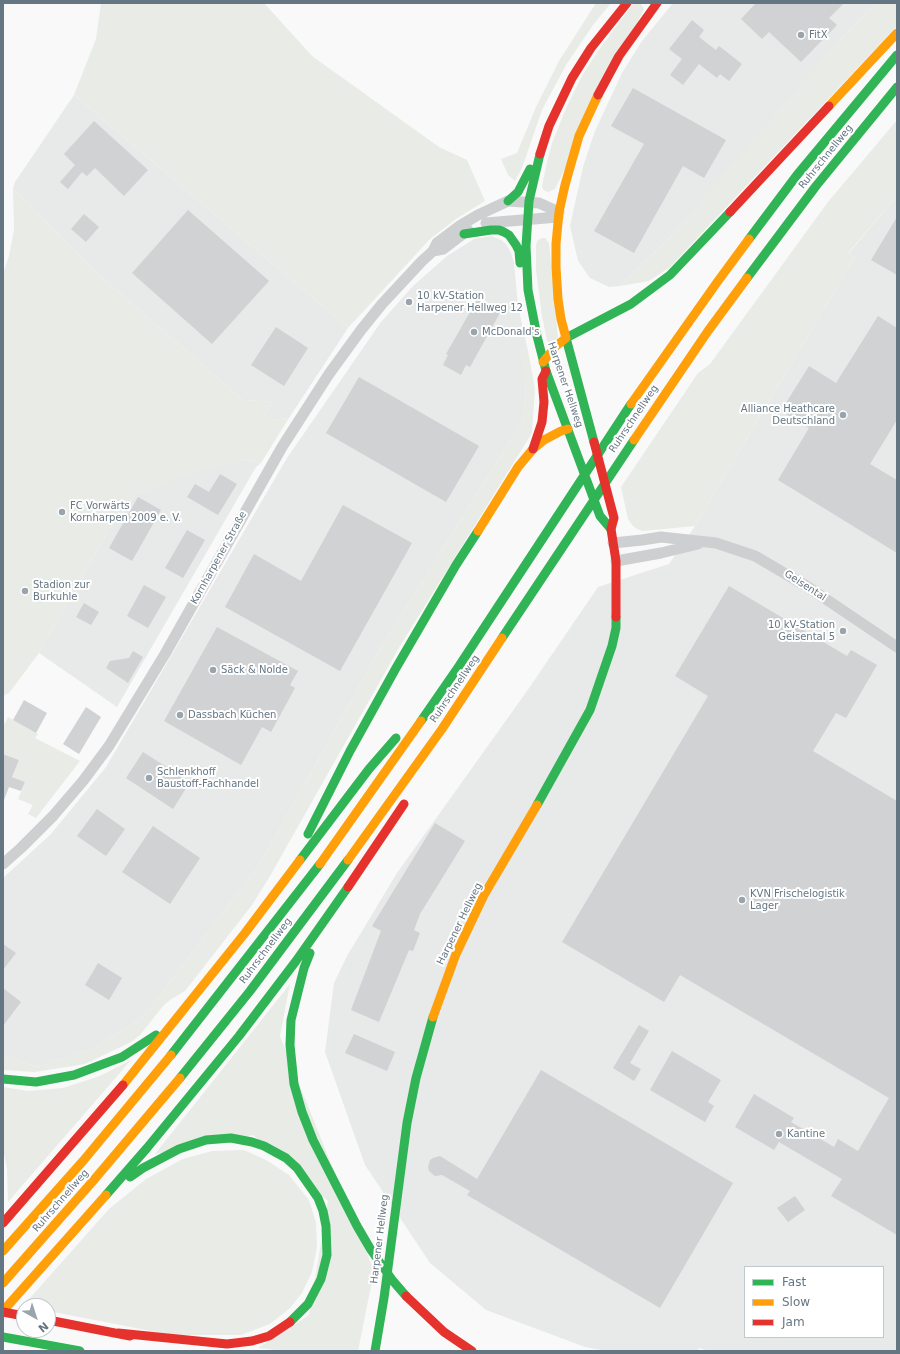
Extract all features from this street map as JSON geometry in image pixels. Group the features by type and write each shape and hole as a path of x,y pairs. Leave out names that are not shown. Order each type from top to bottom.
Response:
{"main road":[{"name":"Harpener Hellweg","path":"611,529 600,516 546,372 528,290 526,246 529,202 538,160 549,126 572,78 591,48 627,3"},
{"name":"Harpener Hellweg","path":"375,1351 408,1123 416,1078 428,1032 449,971 472,919 570,748 593,703 607,664 616,628 616,562 611,529 614,518 561,319 556,274 556,244 558,214 579,136 599,92 619,56 657,3"},
{"path":"544,362 556,346 566,338 630,304 670,275 897,33"},
{"name":"Ruhrschnellweg","path":"3,1251 123,1114 239,969 348,825 459,666 626,412 713,287 826,139 897,55"},
{"name":"Ruhrschnellweg","path":"3,1283 132,1135 245,997 322,896 442,729 576,526 703,338 781,232 848,146 897,87"},
{"path":"508,201 520,188 528,176 530,168 538,160"},
{"path":"464,234 486,230 499,230 509,235 519,251 522,284 528,290"},
{"path":"533,449 542,422 544,402 542,379 546,372"},
{"path":"282,884 350,751 396,668 456,565 518,467 533,449 544,440 554,434 568,429 582,433 594,442"},
{"path":"3,1223 95,1118 181,1013 282,884 369,769 433,698 459,666"},
{"path":"419,778 442,729"},
{"path":"16,1314 3,1311 147,1148 239,1036 332,911 408,799"},
{"path":"332,911 314,943 304,968 297,991 291,1020 290,1045 292,1073 298,1098 313,1140 345,1202 372,1250 393,1281 422,1313 444,1332 472,1351"},
{"path":"3,1079 25,1082 48,1081 90,1070 122,1056 138,1047 167,1027 181,1013"},
{"path":"90,1213 125,1180 160,1158 192,1144 232,1138 264,1146 286,1158 297,1168 308,1182 318,1198 323,1211 328,1243 327,1255 321,1279 308,1304 290,1322 278,1331 269,1336 252,1341 227,1344 118,1334"},
{"path":"56,1322 190,1349 209,1351"},
{"path":"3,1337 80,1351"}],"street":[{"name":"Kornharpener Straße","path":"3,864 53,816 83,781 109,746 166,654 258,489 306,409 365,325 404,280 433,251 437,243 461,225 484,211 508,201 539,203 558,214"},
{"name":"Kornharpener Straße","path":"433,251 443,249 470,228 478,225 558,214"},
{"name":"Geisental","path":"613,543 661,537 716,543 756,556 808,587 897,647"},
{"name":"Geisental","path":"616,562 704,542"}],"shaded area":[{"path":"101,3 264,3 312,56 439,147 467,160 485,201 456,219 430,239 348,328 74,95 96,39"},
{"path":"596,3 611,3 593,25 566,65 542,110 522,168 515,181 508,175 501,159 517,153 536,107 559,61"},
{"path":"673,3 875,3 841,39 672,235 620,286 609,287 590,278 578,261 570,226 583,167 595,131 622,73 642,41"},
{"path":"875,3 897,3 897,26 670,267 649,281 620,286 672,235 757,134"},
{"path":"633,4 641,4 644,9 555,189 548,192 545,191 542,186 547,162 552,143 567,106 583,74 598,51"},
{"path":"74,95 348,328 289,418 273,420 265,415 272,402 243,400 96,272 13,188 15,182"},
{"path":"897,120 897,196 849,252 855,257 695,526 643,531 637,529 628,519 621,487 698,373 710,364 828,202"},
{"path":"13,188 96,272 243,400 272,402 265,415 273,420 289,418 261,463 242,460 197,472 136,494 108,531 39,653 9,693 3,696 3,274 9,256 14,230"},
{"path":"897,196 897,1351 708,1351 699,1348 697,1351 605,1351 585,1347 486,1310 430,1263 365,1165 325,1052 334,983 347,956 397,873 527,691 598,587 669,564 695,526 855,257 849,253"},
{"path":"491,236 506,244 514,263 518,306 527,346 520,349 526,388 523,420 380,649 259,865 143,1017 92,1049 38,1067 3,1055 3,878 51,834 106,767 287,458 381,322 413,286 447,256 474,239"},
{"path":"545,238 549,243 558,338 549,343 542,316 536,270 536,246 537,241"},
{"path":"527,346 535,389 532,433 400,646 270,876 252,905 185,991 163,1006 140,1035 131,1042 85,1064 35,1072 3,1070 3,1055 38,1067 92,1049 143,1017 259,865 380,649 523,420 526,388 519,348"},
{"path":"242,460 261,463 256,467 117,707 39,653 108,531 136,494 197,471"},
{"path":"8,717 38,734 35,738 80,761 36,818 28,814 33,805 18,799 25,782 12,777 19,760 3,754 3,727"},
{"path":"290,984 280,1036 374,1271 358,1351 285,1351 258,1348 309,1315 328,1201 253,1135 155,1154"},
{"path":"131,1060 8,1202 7,1168 3,1150 3,1087 28,1091 63,1088 100,1076"},
{"path":"244,1150 266,1160 289,1175 309,1200 316,1223 317,1247 312,1272 302,1293 290,1308 270,1324 241,1335 172,1335 56,1313 56,1298 30,1298 109,1209 146,1179 183,1159 212,1151"}],"building":[{"name":"FitX","path":"756,3 844,3 829,18 837,25 801,62 769,32 762,39 741,19"},
{"path":"692,20 704,30 699,37 716,50 719,46 742,64 729,81 720,74 717,78 699,64 683,85 670,75 682,59 669,49"},
{"path":"633,88 726,140 704,178 683,166 634,253 594,231 644,144 611,126"},
{"path":"94,121 148,170 124,196 95,168 87,176 82,172 68,189 60,182 75,165 64,154"},
{"path":"188,210 269,281 212,344 132,273"},
{"path":"84,214 99,227 86,242 71,229"},
{"path":"897,217 897,275 871,260"},
{"name":"McDonald's","path":"478,298 501,311 470,367 466,365 461,375 443,365 448,355 446,354"},
{"name":"Alliance Heathcare Deutschland","path":"878,316 897,328 897,420 870,464 897,480 897,553 778,480 809,428 781,411 809,366 836,383"},
{"path":"276,327 308,348 284,386 251,365"},
{"path":"359,377 479,446 446,502 326,433"},
{"path":"220,474 237,484 218,515 187,497 195,484 209,492"},
{"path":"138,497 161,510 132,561 109,548"},
{"path":"343,505 412,543 340,671 225,607 254,554 301,581"},
{"path":"187,530 205,540 183,578 165,568"},
{"path":"144,585 166,597 148,628 127,616"},
{"name":"KVN Frischelogistik Lager","path":"729,586 847,656 851,650 877,665 846,718 836,713 813,751 897,801 897,1235 831,1196 842,1179 779,1142 774,1150 735,1127 754,1094 794,1118 791,1122 834,1147 838,1139 858,1151 889,1098 680,975 664,1002 562,942 708,696 675,676"},
{"path":"84,603 99,612 91,625 76,617"},
{"path":"217,627 298,671 290,685 295,688 271,732 262,727 241,765 164,721"},
{"path":"133,651 143,657 128,683 106,668 110,661 129,658"},
{"path":"24,700 47,713 36,733 13,720"},
{"path":"86,707 101,717 79,754 63,744"},
{"path":"143,752 190,782 173,809 126,778"},
{"path":"3,754 19,760 12,777 25,782 21,791 9,787 4,800 3,800"},
{"path":"97,809 125,829 106,856 77,836"},
{"path":"435,823 465,841 420,914 414,930 420,933 413,951 409,950 379,1022 351,1010 381,931 372,926"},
{"path":"153,826 200,858 170,904 122,872"},
{"path":"3,944 16,953 3,970"},
{"path":"98,963 122,978 109,1000 85,985"},
{"path":"3,988 21,1002 3,1026"},
{"path":"639,1025 649,1031 630,1063 641,1069 634,1081 613,1068"},
{"path":"354,1034 395,1052 387,1071 345,1053"},
{"path":"672,1051 721,1080 708,1102 714,1106 705,1122 650,1090"},
{"path":"541,1070 733,1183 660,1308 467,1195 470,1191 442,1175 435,1176 429,1171 428,1167 430,1160 440,1156 477,1179"},
{"path":"795,1196 805,1210 788,1222 777,1208"}],"traffic: fast":[{"path":"749,239 797,175 897,55"},
{"path":"747,278 816,186 897,87"},
{"path":"540,154 529,201 526,246 528,290 546,371"},
{"path":"508,201 518,192 530,169"},
{"path":"566,338 631,304 670,275 730,212"},
{"path":"464,234 491,230 499,230 504,232 509,235 516,245 519,251 520,263"},
{"path":"566,338 594,442"},
{"path":"546,371 600,516 611,529"},
{"path":"421,721 459,666 631,404"},
{"path":"502,638 634,440"},
{"path":"308,834 350,751 396,668 456,565 478,531"},
{"path":"537,805 590,710 612,646 616,628 616,617"},
{"path":"300,860 369,769 396,738"},
{"path":"180,1078 250,991 348,860"},
{"path":"171,1055 320,864"},
{"path":"106,1195 147,1148 239,1036 296,961 348,887"},
{"path":"310,953 304,968 291,1020 290,1045 294,1084 302,1112 313,1140 357,1226 371,1250 393,1281 406,1296"},
{"path":"375,1351 384,1298 407,1123 416,1078 433,1017"},
{"path":"3,1079 36,1082 74,1075 122,1057 156,1035"},
{"path":"130,1177 143,1168 179,1149 206,1140 231,1138 252,1142 264,1146 286,1158 297,1168 318,1198 323,1211 326,1226 327,1255 321,1279 308,1304 290,1322"},
{"path":"3,1337 80,1351"}],"traffic: slow":[{"path":"829,106 897,33"},
{"path":"543,362 556,346 566,338 558,299 556,267 556,244 559,212 579,136 598,95"},
{"path":"631,404 749,239"},
{"path":"634,440 708,331 747,278"},
{"path":"478,531 518,467 533,449 544,440 568,429"},
{"path":"348,860 442,729 502,638"},
{"path":"320,864 421,721"},
{"path":"433,1017 456,954 484,895 537,805"},
{"path":"123,1085 245,933 300,860"},
{"path":"3,1251 83,1161 171,1055"},
{"path":"3,1283 93,1181 180,1078"},
{"path":"3,1311 106,1195"}],"traffic: jam":[{"path":"540,154 549,126 572,78 591,48 627,3"},
{"path":"598,95 619,56 657,3"},
{"path":"730,212 829,106"},
{"path":"533,449 542,422 544,402 542,379 546,371"},
{"path":"594,442 614,518 611,529 616,561 616,617"},
{"path":"348,887 404,804"},
{"path":"3,1223 123,1085"},
{"path":"406,1296 444,1332 472,1351"},
{"path":"3,1312 16,1314"},
{"path":"56,1322 130,1336"},
{"path":"118,1333 227,1344 252,1341 269,1336 290,1322"}],"place":[{"name":"FitX","path":"801,35"},
{"name":"10 kV-Station Harpener Hellweg 12","path":"409,302"},
{"name":"McDonald's","path":"474,332"},
{"name":"Alliance Heathcare Deutschland","path":"843,415"},
{"name":"FC Vorwärts Kornharpen 2009 e. V.","path":"62,512"},
{"name":"Stadion zur Burkuhle","path":"25,591"},
{"name":"10 kV-Station Geisental 5","path":"843,631"},
{"name":"Säck & Nolde","path":"213,670"},
{"name":"Dassbach Küchen","path":"180,715"},
{"name":"Schlenkhoff Baustoff-Fachhandel","path":"149,778"},
{"name":"KVN Frischelogistik Lager","path":"742,900"},
{"name":"Kantine","path":"779,1134"}]}
